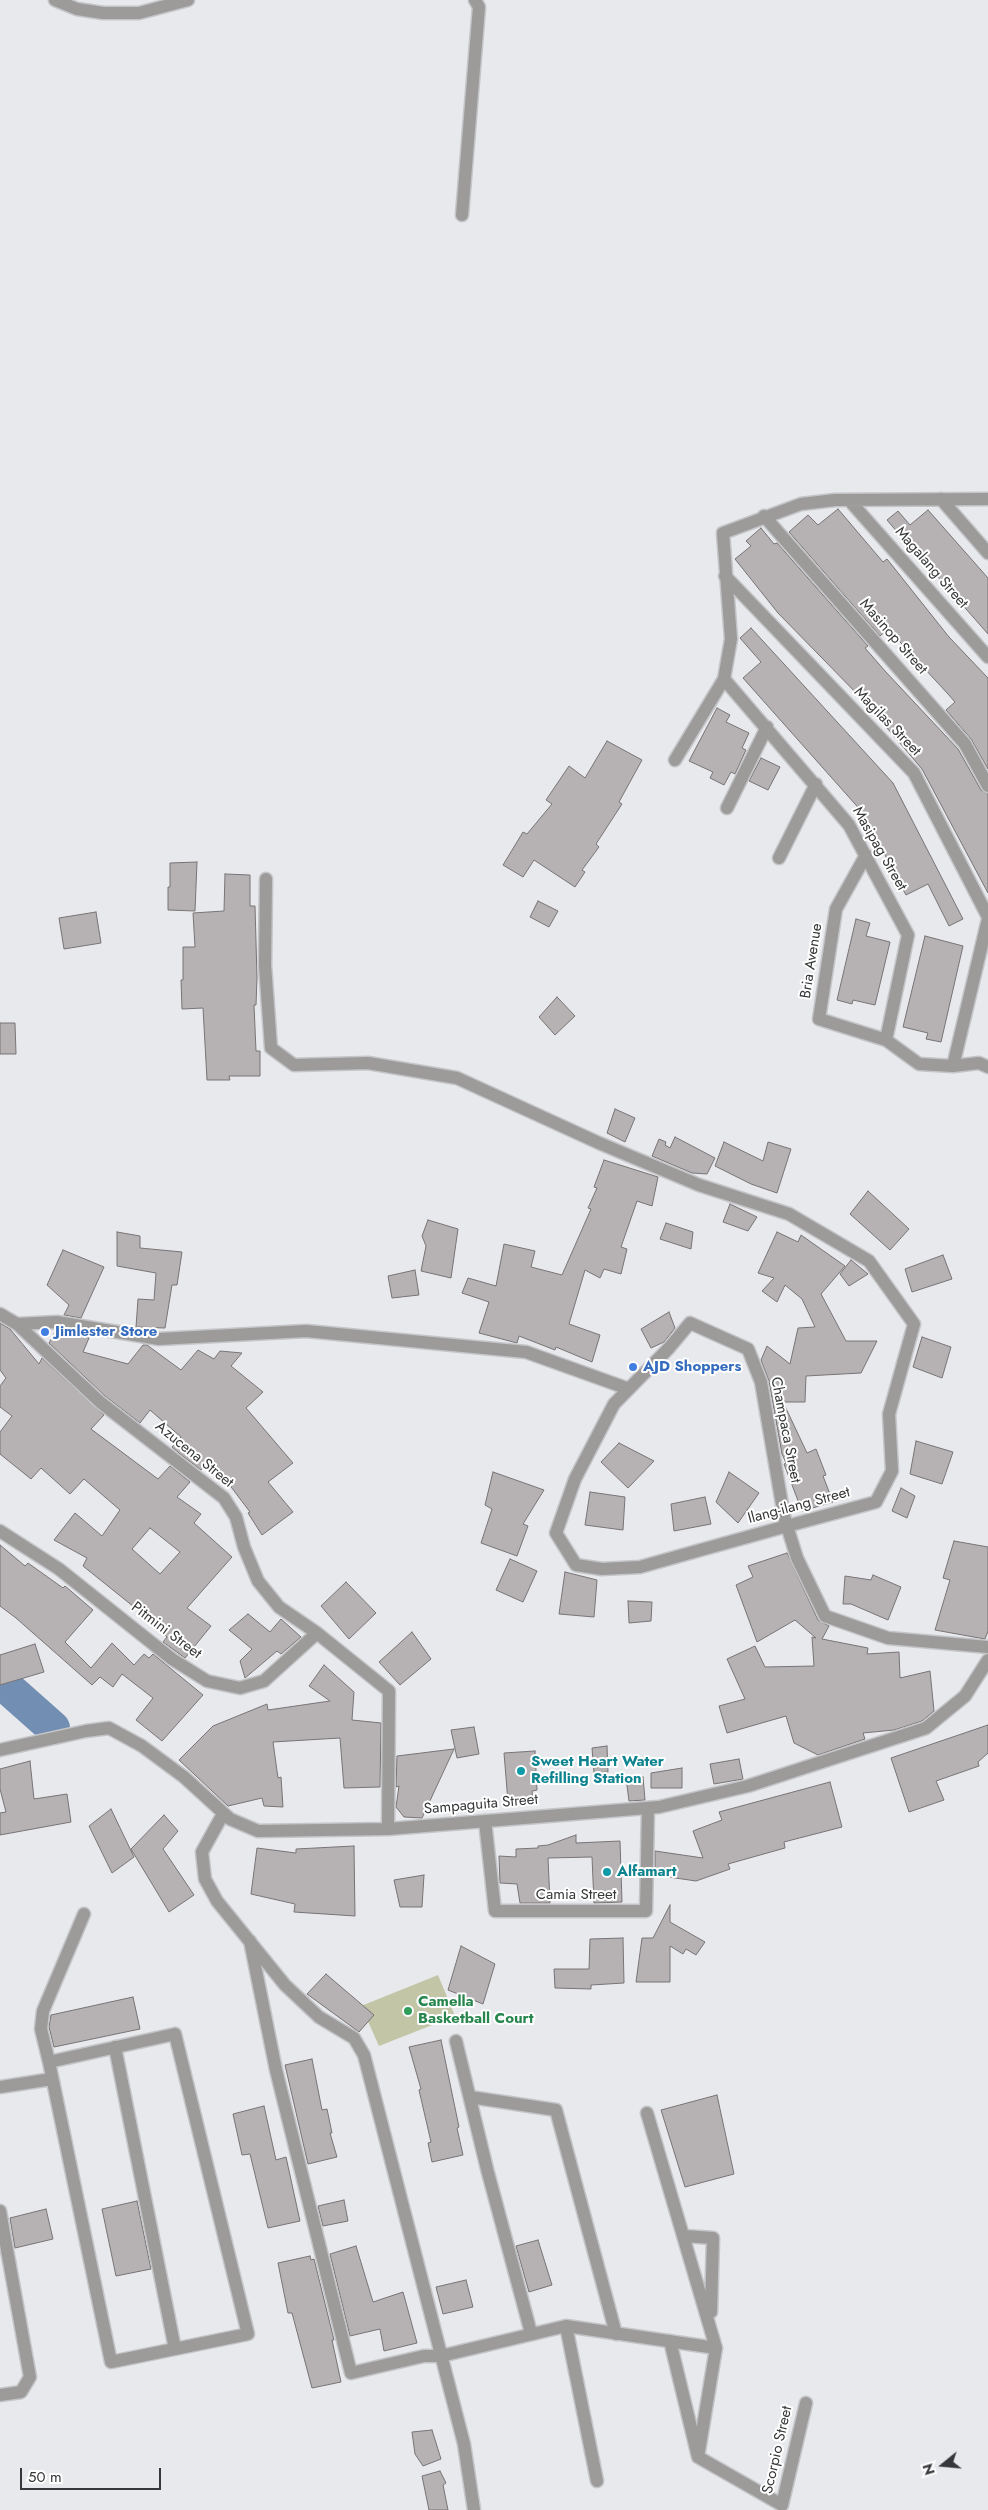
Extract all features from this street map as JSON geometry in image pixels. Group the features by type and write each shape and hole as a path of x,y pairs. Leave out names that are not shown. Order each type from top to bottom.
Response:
{"street":[{"path":"55,0 77,9 103,13 139,13 188,0"},
{"path":"462,215 479,7 475,0"},
{"path":"675,760 724,679 730,639 723,533 764,516 801,504 849,500 988,499"},
{"name":"Magalang Street","path":"849,500 988,657"},
{"path":"940,500 988,553"},
{"name":"Masinop Street","path":"764,516 965,744 988,786"},
{"name":"Magilas Street","path":"725,576 914,773 988,918 953,1066"},
{"name":"Masipag Street","path":"724,679 816,784 849,825 908,935 886,1040"},
{"path":"727,808 767,727"},
{"path":"779,858 816,784"},
{"name":"Bria Avenue","path":"866,855 836,909 819,1019 886,1040 919,1064 953,1066 980,1063 988,1067"},
{"name":"Ilang-ilang Street","path":"266,879 265,965 271,1048 294,1064 368,1063 456,1078 599,1143 700,1184 789,1214 869,1261 914,1324 889,1414 892,1471 876,1502 640,1567 602,1569 576,1565 556,1533 575,1480 614,1404 690,1323"},
{"name":"Azucena Street","path":"0,1314 17,1324 100,1402 224,1498 236,1517 258,1581 279,1607 317,1633 389,1691 388,1829"},
{"path":"17,1324 57,1322 159,1339 306,1331 526,1352 629,1389"},
{"name":"Champaca Street","path":"690,1323 748,1349 761,1382 787,1526 797,1558 825,1616 888,1638 988,1647"},
{"name":"Pitmini Street","path":"0,1531 59,1569 172,1659 207,1681 240,1688 264,1681 317,1633"},
{"name":"Sampaguita Street","path":"0,1750 86,1730 109,1728 142,1746 184,1777 223,1814 258,1831 388,1829 648,1808 704,1798 748,1786 926,1728 965,1696 988,1660"},
{"name":"Camia Street","path":"486,1821 495,1911 646,1911 648,1808"},
{"path":"223,1814 202,1852 202,1867 205,1879 217,1901 285,1986 319,2017 354,2038 364,2055 464,2444 474,2510"},
{"path":"49,2062 175,2034 248,2334 111,2362 41,2029 43,2012 84,1914"},
{"path":"250,1942 276,2070 351,2374 424,2356 441,2356 566,2326 716,2348"},
{"path":"456,2041 531,2333"},
{"path":"115,2047 175,2349"},
{"path":"0,2087 52,2079"},
{"path":"470,2097 556,2110 616,2334"},
{"path":"647,2113 711,2325 716,2348 698,2457"},
{"path":"0,2211 30,2377 21,2392 0,2395"},
{"path":"684,2236 713,2238 711,2325"},
{"path":"566,2326 597,2481"},
{"path":"670,2341 698,2457"},
{"name":"Scorpio Street","path":"698,2457 782,2505 806,2403"}],"green space":[{"name":"Camella Basketball Court","path":"438,1975 455,2016 379,2046 361,2006"}],"building":[{"path":"838,509 883,562 887,559 949,637 988,678 988,769 971,739 946,710 955,702 888,629 880,636 789,532 808,515 818,525"},
{"path":"928,510 988,578 988,634 887,520 898,511 910,525"},
{"path":"761,528 774,544 777,543 868,646 865,648 885,671 958,749 981,790 988,794 988,893 922,769 864,701 778,613 735,559 751,546 746,541"},
{"path":"751,628 893,783 963,919 949,926 928,884 906,895 863,813 743,678 761,662 740,638"},
{"path":"717,708 730,715 726,722 749,733 742,748 746,750 735,774 731,772 724,785 710,778 713,772 689,761"},
{"path":"607,741 642,760 619,802 622,804 596,844 599,847 582,870 585,872 575,887 534,860 523,877 503,865 523,832 527,834 552,804 546,800 569,766 585,778"},
{"path":"761,758 780,767 768,790 749,781"},
{"path":"197,862 195,911 168,910 170,863"},
{"path":"225,874 250,875 250,906 255,906 257,978 256,1005 254,1005 256,1051 260,1051 260,1076 229,1076 230,1080 207,1080 203,1008 182,1009 183,947 195,947 193,913 224,911"},
{"path":"538,901 558,911 549,927 530,917"},
{"path":"96,912 101,943 64,949 59,918"},
{"path":"856,919 870,923 866,936 890,942 875,1005 853,1000 852,1004 837,1000"},
{"path":"925,936 963,946 941,1042 926,1039 928,1033 903,1027"},
{"path":"557,997 575,1016 555,1035 539,1017"},
{"path":"0,1023 15,1023 16,1054 0,1054"},
{"path":"615,1109 635,1118 625,1142 607,1133"},
{"path":"675,1137 715,1158 707,1174 692,1173 652,1156 659,1139 666,1142 665,1145 670,1148"},
{"path":"724,1142 763,1161 768,1142 791,1149 777,1193 751,1184 715,1166"},
{"path":"604,1160 658,1177 652,1206 637,1201 621,1247 627,1249 621,1274 604,1269 600,1278 585,1270 569,1324 600,1335 592,1362 556,1347 555,1350 519,1336 517,1343 479,1333 489,1302 462,1293 468,1278 496,1286 504,1244 535,1251 531,1267 562,1275 591,1209 588,1208 597,1188 594,1187"},
{"path":"868,1191 909,1229 890,1250 850,1214"},
{"path":"730,1204 757,1217 748,1231 723,1222"},
{"path":"428,1220 458,1229 451,1278 421,1271 426,1246 422,1236"},
{"path":"666,1223 693,1232 691,1249 660,1239"},
{"path":"117,1232 140,1236 140,1248 182,1252 177,1285 172,1285 165,1328 136,1327 138,1299 154,1300 156,1273 117,1266"},
{"path":"777,1232 798,1242 801,1235 845,1266 821,1294 846,1341 877,1341 861,1373 806,1376 805,1402 783,1402 807,1453 816,1449 826,1475 823,1476 833,1502 802,1511 784,1464 786,1463 782,1454 769,1381 761,1360 767,1346 790,1364 798,1328 815,1327 802,1299 785,1285 777,1302 762,1291 774,1278 758,1273"},
{"path":"63,1250 104,1267 81,1318 64,1315 69,1305 47,1285"},
{"path":"943,1255 952,1279 912,1292 905,1269"},
{"path":"851,1260 868,1274 849,1286 840,1274"},
{"path":"415,1270 419,1295 392,1298 388,1276"},
{"path":"669,1312 675,1328 664,1342 651,1348 641,1329"},
{"path":"0,1323 10,1329 39,1364 42,1358 104,1415 91,1429 158,1479 170,1466 190,1482 177,1497 201,1514 194,1523 232,1557 187,1608 211,1626 185,1658 163,1642 167,1637 139,1611 83,1566 87,1558 54,1540 75,1513 102,1536 120,1510 84,1479 70,1494 41,1468 31,1479 0,1454 0,1432 12,1416 0,1407 0,1386 6,1378 0,1370","holes":["150,1528 180,1552 160,1574 132,1549"]},
{"path":"56,1330 89,1338 83,1352 128,1364 143,1345 147,1345 181,1370 198,1350 214,1359 220,1351 242,1353 231,1366 263,1392 246,1408 293,1463 268,1482 293,1512 262,1535 248,1513 250,1512 219,1471 216,1476 205,1465 201,1470 172,1447 181,1437 150,1410 140,1423 105,1396 49,1343"},
{"path":"922,1337 951,1347 942,1378 913,1367"},
{"path":"916,1441 953,1452 942,1484 910,1474"},
{"path":"619,1443 654,1461 628,1488 601,1462"},
{"path":"493,1472 544,1490 523,1524 528,1526 517,1556 481,1543 492,1509 485,1505"},
{"path":"729,1472 759,1493 738,1523 716,1502"},
{"path":"901,1488 915,1496 907,1518 892,1511"},
{"path":"590,1492 625,1497 623,1530 585,1525"},
{"path":"705,1497 711,1524 674,1531 671,1504"},
{"path":"954,1541 988,1547 988,1631 985,1639 935,1630 950,1580 943,1578"},
{"path":"0,1545 25,1566 28,1563 63,1588 65,1586 93,1610 65,1642 91,1668 112,1643 134,1665 144,1654 149,1658 153,1654 203,1695 162,1741 136,1720 153,1698 122,1674 113,1687 100,1677 92,1685 0,1606"},
{"path":"787,1553 818,1620 829,1626 822,1639 868,1648 867,1654 899,1652 900,1678 930,1671 934,1711 922,1721 894,1730 863,1733 865,1739 818,1755 794,1743 786,1716 727,1733 719,1706 745,1699 727,1659 755,1646 765,1667 814,1666 812,1637 816,1638 795,1620 757,1642 736,1585 753,1577 748,1566"},
{"path":"510,1559 537,1571 523,1602 496,1590"},
{"path":"565,1572 597,1580 594,1617 559,1614"},
{"path":"873,1575 901,1587 888,1620 851,1604 843,1604 845,1576 871,1580"},
{"path":"346,1582 376,1613 349,1639 321,1606"},
{"path":"628,1601 652,1602 651,1621 629,1623"},
{"path":"248,1614 270,1632 281,1619 301,1637 281,1654 277,1651 245,1678 240,1661 252,1649 229,1630"},
{"path":"412,1632 431,1659 400,1685 379,1662"},
{"path":"35,1644 44,1672 0,1685 0,1655"},
{"path":"324,1665 354,1692 352,1720 381,1723 380,1787 344,1788 340,1738 273,1742 278,1778 281,1777 283,1807 264,1806 262,1798 228,1806 179,1760 213,1726 267,1704 268,1710 330,1701 309,1686"},
{"path":"988,1725 988,1753 978,1762 979,1766 936,1781 944,1800 909,1812 891,1758"},
{"path":"474,1727 479,1754 457,1758 451,1730"},
{"path":"607,1746 608,1772 594,1773 592,1748"},
{"path":"454,1749 422,1818 404,1817 396,1807 399,1786 396,1787 397,1756"},
{"name":"Sweet Heart Water Refilling Station","path":"535,1751 537,1790 532,1791 533,1802 508,1802 504,1753"},
{"path":"739,1759 743,1779 714,1784 710,1764"},
{"path":"30,1761 34,1799 67,1794 71,1822 0,1835 0,1813 6,1812 0,1789 0,1769"},
{"path":"682,1768 682,1788 651,1788 651,1773"},
{"path":"643,1777 645,1800 629,1801 626,1778"},
{"path":"830,1782 842,1827 784,1842 785,1848 728,1864 730,1869 696,1881 655,1875 655,1851 703,1858 693,1831 722,1820 719,1812"},
{"path":"111,1809 134,1857 112,1873 89,1826"},
{"path":"164,1815 178,1831 163,1849 194,1895 169,1912 131,1849"},
{"path":"576,1835 576,1843 620,1841 622,1902 594,1903 592,1857 548,1858 550,1903 520,1903 517,1884 500,1883 499,1856 516,1857 516,1849 538,1848 538,1846 548,1845"},
{"path":"354,1846 355,1916 294,1912 295,1904 251,1894 257,1848 296,1853 296,1849"},
{"path":"424,1875 422,1907 400,1907 394,1880"},
{"path":"670,1905 670,1922 705,1942 696,1955 686,1949 683,1954 670,1946 670,1982 636,1982 642,1938 653,1938"},
{"path":"623,1938 624,1983 591,1985 591,1989 555,1988 554,1969 589,1969 590,1939"},
{"path":"461,1946 495,1964 483,2004 448,1990"},
{"path":"326,1974 374,2015 359,2032 307,1994"},
{"path":"133,1997 140,2029 54,2047 49,2027 51,2015"},
{"path":"441,2040 463,2155 432,2162 428,2143 431,2142 419,2090 421,2089 409,2047"},
{"path":"312,2059 322,2110 327,2109 332,2133 330,2133 337,2157 308,2164 285,2065"},
{"path":"717,2095 734,2174 685,2187 661,2110"},
{"path":"264,2106 276,2160 286,2157 300,2221 268,2228 250,2154 242,2155 233,2114"},
{"path":"344,2200 348,2221 323,2226 318,2206"},
{"path":"137,2201 151,2269 116,2276 102,2209"},
{"path":"46,2209 53,2239 15,2248 10,2218"},
{"path":"538,2240 552,2285 529,2292 516,2246"},
{"path":"356,2246 373,2302 403,2292 417,2343 384,2351 380,2329 350,2336 330,2254"},
{"path":"310,2256 311,2260 314,2259 334,2340 332,2340 341,2382 312,2388 292,2313 288,2313 278,2263"},
{"path":"466,2280 473,2307 443,2314 436,2287"},
{"path":"432,2430 441,2459 423,2466 415,2454 412,2432"},
{"path":"440,2471 446,2483 443,2485 448,2510 429,2510 422,2476"}],"waterway":[{"path":"0,1681 53,1728"}],"place":[{"name":"Jimlester Store","path":"45,1332"},
{"name":"AJD Shoppers","path":"633,1367"},
{"name":"Sweet Heart Water Refilling Station","path":"521,1771"},
{"name":"Alfamart","path":"607,1872"},
{"name":"Camella Basketball Court","path":"408,2011"}]}
